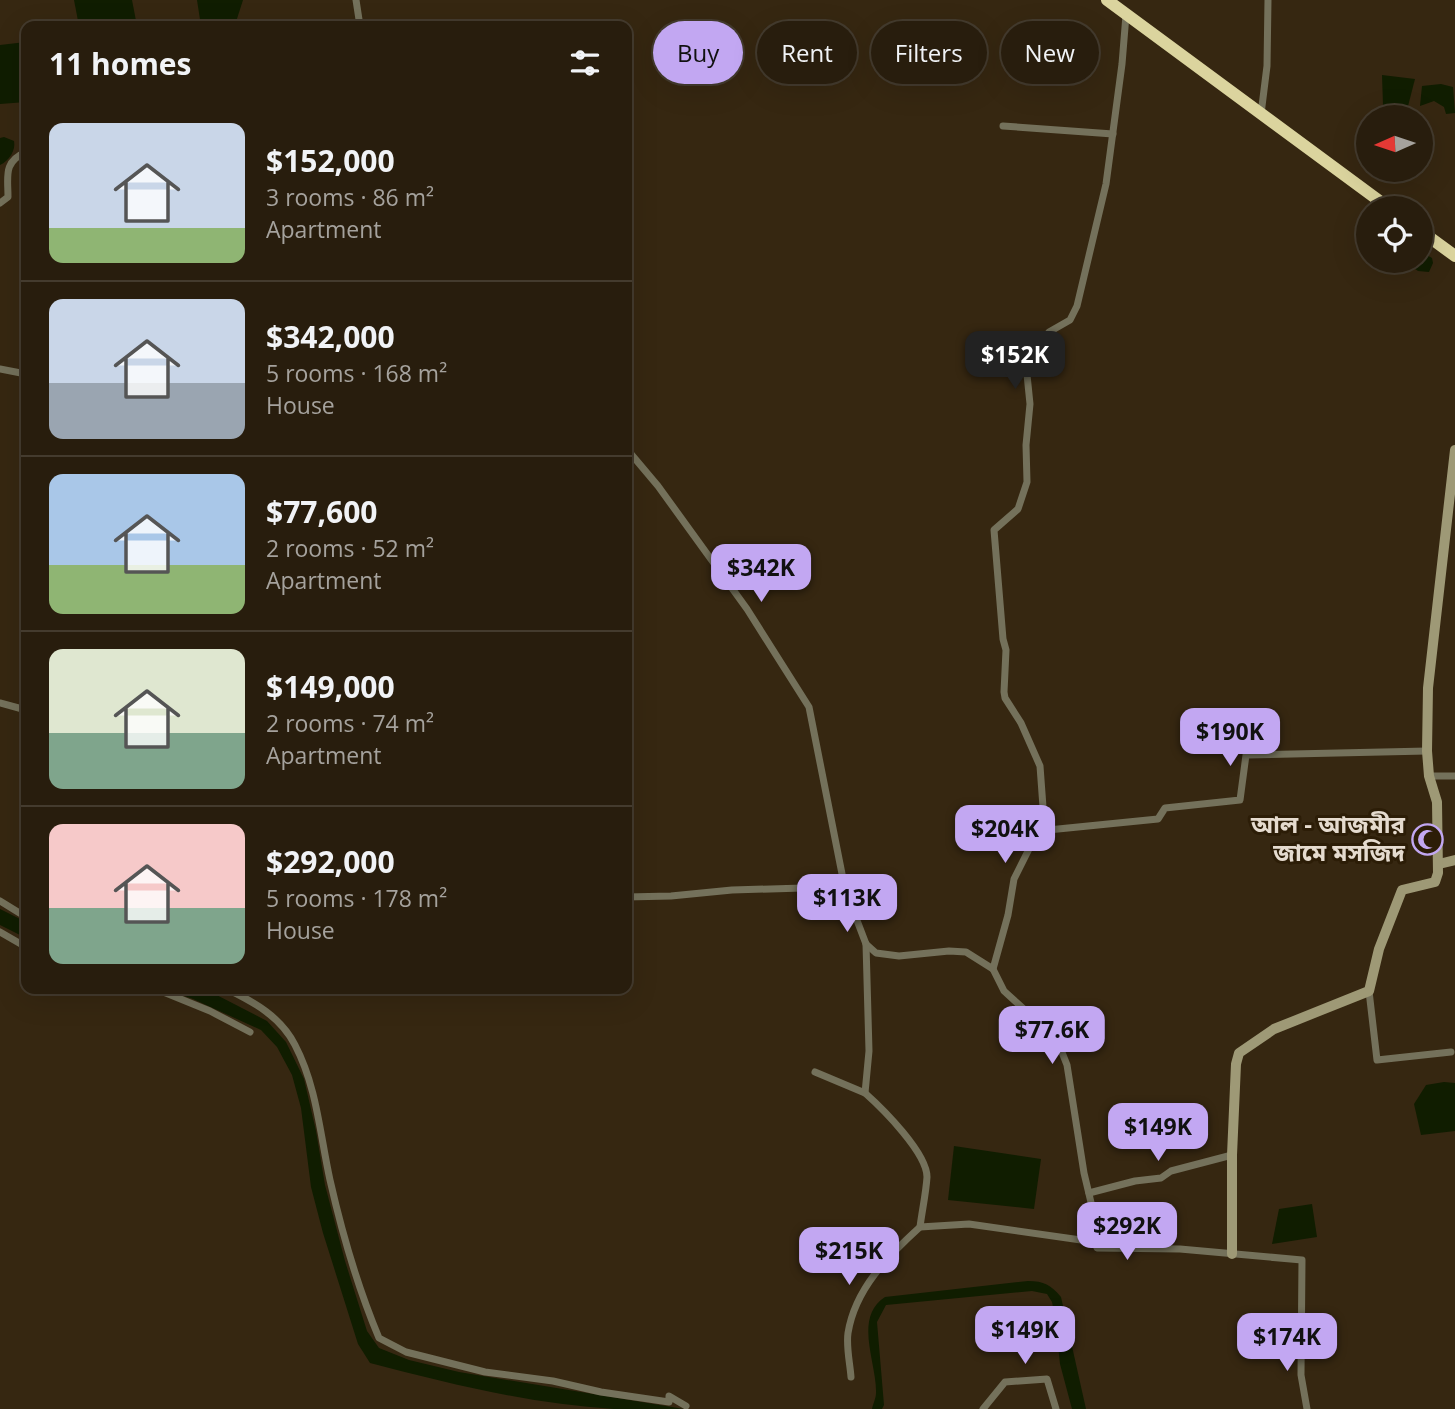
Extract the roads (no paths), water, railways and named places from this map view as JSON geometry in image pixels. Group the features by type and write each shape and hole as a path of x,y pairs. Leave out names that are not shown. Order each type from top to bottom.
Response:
{"highway":[{"path":"1107,0 1373,196"},
{"path":"1433,240 1455,256"}],"street":[{"path":"356,0 359,21"},
{"path":"1261,114 1267,66 1268,0"},
{"path":"993,969 1008,915 1014,879 1038,831 1043,807 1040,766 1004,692 1006,650 994,530 1018,509 1027,482 1026,445 1030,404 1026,365 1049,332 1070,320 1077,306 1106,184 1126,15"},
{"path":"1003,126 1113,134"},
{"path":"0,203 8,197 10,162 21,155"},
{"path":"0,369 21,373"},
{"path":"1451,1052 1377,1060 1369,991 1379,949 1402,890 1435,882 1439,864 1437,802 1429,776 1427,751 1427,688 1455,450"},
{"path":"632,455 658,486 747,609 809,707 845,889 866,944 869,1051 865,1093"},
{"path":"0,702 21,708"},
{"path":"1038,831 1158,819 1165,808 1240,800 1246,755 1427,751"},
{"path":"1429,776 1455,776"},
{"path":"1439,864 1455,860"},
{"path":"632,897 732,890 845,889"},
{"path":"0,901 21,914"},
{"path":"0,932 21,944"},
{"path":"866,944 876,953 899,956 965,952 993,969 1004,991 1025,1010 1030,1021 1052,1027 1062,1048 1094,1215 1097,1248 1180,1249 1303,1260 1301,1375 1307,1409"},
{"path":"1233,1254 1233,1155 1236,1064 1239,1053 1274,1029 1369,991"},
{"path":"168,994 210,1011 250,1032"},
{"path":"237,994 274,1017 295,1044 311,1086 330,1180 345,1237 368,1312 379,1338 406,1352 485,1372 554,1381 601,1392 669,1402 669,1396 685,1406"},
{"path":"815,1072 865,1093 890,1116 922,1160 927,1175 919,1227 882,1265 862,1293 848,1335 851,1377"},
{"path":"1089,1193 1135,1181 1161,1178 1171,1171 1233,1155"},
{"path":"919,1227 969,1224 1095,1242"},
{"path":"983,1409 1005,1382 1047,1379 1056,1409"}],"place":[{"name":"আল - আজমীর জামে মসজিদ","path":"1428,839"}]}
